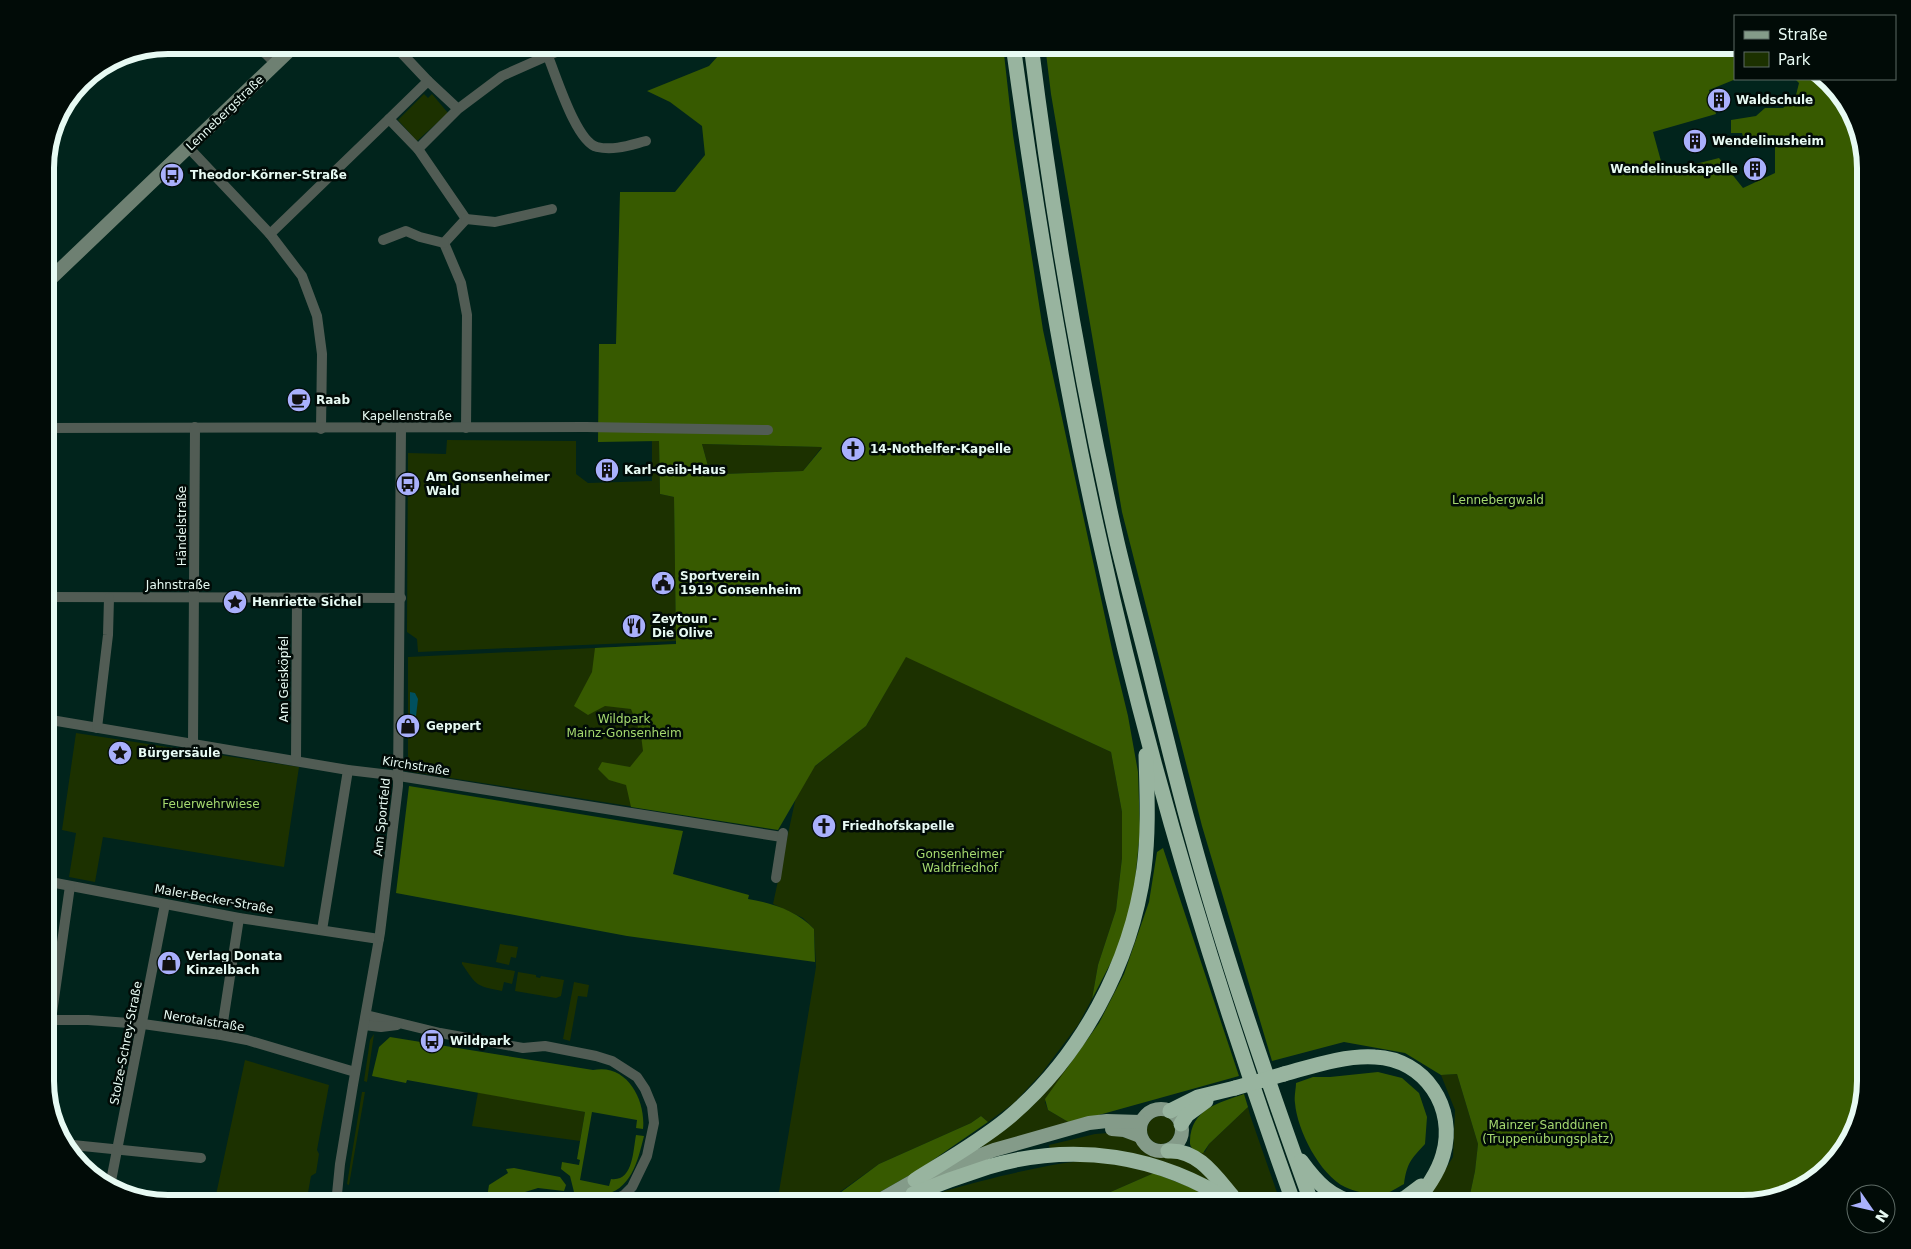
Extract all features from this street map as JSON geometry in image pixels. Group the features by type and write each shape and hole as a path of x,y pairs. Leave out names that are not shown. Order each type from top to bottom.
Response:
{"highway":[{"path":"1015,54 1047,277 1100,543 1146,734 1216,976 1291,1195"},
{"path":"1032,54 1066,287 1092,426 1118,544 1191,833 1232,971 1309,1195"},
{"path":"914,1187 1008,1118 1034,1093 1075,1044 1099,1006 1115,974 1128,940 1138,905 1148,833 1146,734"},
{"path":"1170,1111 1198,1097 1284,1074 1367,1056 1385,1058 1406,1066 1424,1077 1442,1105 1447,1125 1447,1138 1440,1164 1421,1195"},
{"path":"1181,1124 1187,1115 1200,1104 1234,1088"},
{"path":"1291,1146 1322,1187 1336,1195"},
{"path":"1168,1150 1183,1152 1199,1160 1231,1195"},
{"path":"914,1187 1021,1159 1081,1154 1112,1156 1159,1166 1197,1182 1219,1195"},
{"path":"1409,1195 1424,1184 1440,1164"}],"main road":[{"name":"Lennebergstraße","path":"54,275 286,54"},
{"path":"1156,1109 1170,1111 1175,1114 1181,1124 1182,1130 1178,1142 1168,1150 1154,1151 1143,1143 1140,1129 1150,1112 1156,1109"},
{"path":"895,1195 994,1150 1061,1130 1107,1121 1140,1129"},
{"path":"905,1195 914,1187"}],"street":[{"path":"266,54 276,64"},
{"path":"402,54 458,109"},
{"path":"418,149 458,109 502,76 547,54 577,128 586,141 596,147 614,149 646,141"},
{"path":"270,234 428,81"},
{"path":"389,119 418,149 466,220"},
{"path":"188,147 270,234 302,276 317,316 322,354 321,429"},
{"path":"466,220 495,222 552,210"},
{"path":"444,243 466,220"},
{"path":"383,240 406,230 420,238 444,243"},
{"path":"444,243 461,284 467,315 466,428"},
{"name":"Händelstraße","path":"193,744 195,427"},
{"name":"Kapellenstraße","path":"54,428 321,429 586,427 768,430"},
{"name":"Am Sportfeld","path":"337,1195 355,1072 379,939 393,840 399,776 402,428"},
{"name":"Jahnstraße","path":"54,597 401,598"},
{"path":"97,728 108,635 110,598"},
{"name":"Am Geisköpfel","path":"296,761 297,598"},
{"name":"Kirchstraße","path":"54,721 348,770 783,834 776,878"},
{"path":"322,930 348,770"},
{"name":"Maler-Becker-Straße","path":"54,883 239,918 379,939"},
{"path":"54,983 70,886"},
{"name":"Stolze-Schrey-Straße","path":"111,1180 165,904"},
{"path":"221,1035 239,918"},
{"name":"Nerotalstraße","path":"54,1020 88,1020 143,1024 221,1035 248,1040 355,1072"},
{"path":"365,1020 381,1027 403,1025 523,1048 545,1046 596,1056 612,1061 637,1077 645,1089 652,1106 654,1123 647,1156 632,1187 624,1195"},
{"path":"73,1145 201,1158"}],"green space":[{"path":"720,54 1004,54 1013,135 1043,330 1128,716 1138,772 1140,831 1134,891 1120,945 1092,999 1098,965 1116,910 1122,858 1122,812 1111,752 906,657 866,726 815,766 778,830 631,807 626,785 609,780 598,769 602,762 630,767 643,751 641,735 631,709 605,706 588,715 574,706 592,672 595,648 676,644 674,497 660,494 659,441 598,442 599,344 616,344 620,192 675,192 705,155 702,126 670,102 647,91 709,66","holes":["702,444 822,448 803,471 722,474 708,466"]},
{"name":"Lennebergwald","path":"1046,54 1734,54 1734,80 1709,90 1716,114 1653,132 1664,172 1719,158 1743,188 1775,173 1775,135 1744,139 1742,133 1731,133 1731,120 1756,116 1765,108 1783,108 1796,95 1799,83 1796,80 1816,80 1838,104 1851,131 1857,160 1857,1081 1853,1111 1845,1132 1829,1156 1807,1176 1787,1187 1758,1194 1743,1195 1470,1195 1478,1144 1457,1074 1441,1075 1405,1053 1344,1042 1272,1061 1202,826 1122,512 1051,94"},
{"path":"424,94 428,98 432,94 448,113 417,141 398,120"},
{"name":"Sportverein 1919 Gonsenheim","path":"447,440 576,441 576,474 588,483 652,481 652,441 659,441 660,494 674,497 676,641 418,652 417,639 407,632 408,453 446,454"},
{"path":"702,444 822,447 803,471 722,474 708,466"},
{"name":"Wildpark Mainz-Gonsenheim","path":"676,644 842,737 785,795 750,825 412,772 408,768 408,657"},
{"name":"Gonsenheimer Waldfriedhof","path":"906,656 1111,752 1122,812 1122,858 1116,910 1098,965 1092,999 1078,1025 1041,1074 1014,1103 988,1122 981,1116 971,1123 879,1164 836,1195 778,1195 816,967 814,929 803,918 773,904 800,778 866,726"},
{"name":"Feuerwehrwiese","path":"76,733 299,767 284,867 103,837 95,882 69,877 76,833 62,830"},
{"path":"409,786 683,831 673,874 749,895 748,899 784,909 800,917 814,929 815,962 627,936 396,893"},
{"path":"1163,848 1239,1076 1070,1123 1048,1110 1045,1099 1099,1023 1124,974 1149,902 1157,852"},
{"path":"500,944 518,947 516,958 511,957 509,965 496,962"},
{"path":"462,962 515,971 512,984 504,982 502,991 482,986 474,981"},
{"path":"518,972 536,975 536,977 540,978 541,976 564,980 561,996 556,998 515,991"},
{"path":"574,982 589,985 587,997 578,996 570,1041 563,1039"},
{"path":"374,1034 367,1082 364,1081 370,1040"},
{"path":"390,1037 593,1070 605,1069 616,1072 632,1086 637,1096 643,1118 643,1129 636,1128 637,1120 592,1112 580,1180 609,1186 611,1179 618,1179 624,1176 631,1164 636,1135 644,1136 632,1173 620,1188 611,1193 591,1195 574,1192 570,1176 561,1169 562,1162 579,1165 580,1160 577,1159 585,1112 407,1080 406,1083 372,1076 379,1047"},
{"path":"245,1060 329,1085 317,1150 319,1154 316,1173 311,1176 308,1195 216,1195"},
{"path":"1069,1066 1045,1102 1048,1110 1070,1123 980,1148 1034,1104"},
{"path":"1378,1072 1402,1078 1419,1093 1427,1117 1425,1144 1410,1162 1404,1184 1383,1194 1364,1193 1349,1189 1327,1173 1311,1151 1305,1138 1297,1114 1295,1098 1296,1083 1313,1077"},
{"name":"Mainzer Sanddünen (Truppenübungsplatz)","path":"1457,1074 1478,1144 1470,1195 1430,1195 1453,1157 1455,1110 1441,1075"},
{"path":"362,1092 365,1092 349,1185 347,1184"},
{"path":"478,1092 585,1112 580,1141 472,1126"},
{"path":"1244,1094 1248,1107 1209,1144 1203,1153 1194,1150 1190,1144 1192,1130 1195,1121 1201,1114 1216,1104"},
{"path":"1248,1107 1278,1195 1239,1195 1197,1152 1205,1152 1209,1144"},
{"path":"981,1116 988,1122 917,1171 875,1195 837,1195 879,1164 971,1123"},
{"path":"1161,1116 1171,1120 1175,1130 1171,1140 1161,1144 1151,1140 1147,1130 1151,1120"},
{"path":"1108,1133 1134,1140 1151,1156 1183,1157 1211,1179 1209,1182 1050,1150 1049,1145 1095,1134"},
{"path":"1084,1161 1108,1162 1154,1173 1104,1195 934,1195 1001,1176 1053,1165"},
{"path":"514,1168 560,1177 566,1185 564,1191 538,1188 520,1195 487,1195 489,1185 508,1173 506,1169"},
{"path":"1154,1173 1204,1195 1104,1195"}],"water":[{"path":"410,692 415,693 418,699 416,716 410,718"}],"place":[{"name":"Waldschule","path":"1719,100"},
{"name":"Wendelinusheim","path":"1695,141"},
{"name":"Wendelinuskapelle","path":"1755,169"},
{"name":"Theodor-Körner-Straße","path":"172,175"},
{"name":"Raab","path":"299,400"},
{"name":"14-Nothelfer-Kapelle","path":"853,449"},
{"name":"Karl-Geib-Haus","path":"607,470"},
{"name":"Am Gonsenheimer Wald","path":"408,484"},
{"name":"Sportverein 1919 Gonsenheim","path":"663,583"},
{"name":"Henriette Sichel","path":"235,602"},
{"name":"Zeytoun - Die Olive","path":"634,626"},
{"name":"Geppert","path":"408,726"},
{"name":"Bürgersäule","path":"120,753"},
{"name":"Friedhofskapelle","path":"824,826"},
{"name":"Verlag Donata Kinzelbach","path":"169,963"},
{"name":"Wildpark","path":"432,1041"}]}
